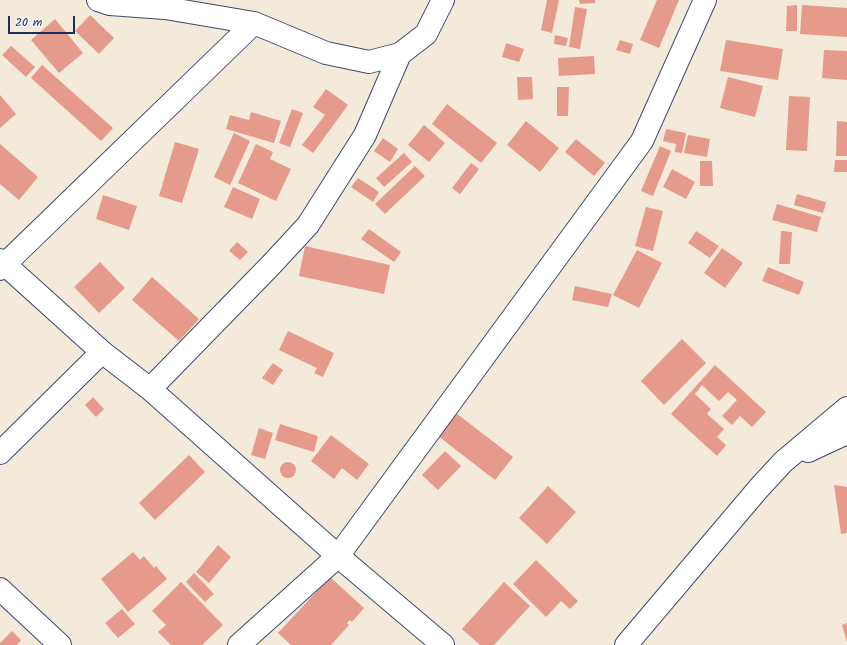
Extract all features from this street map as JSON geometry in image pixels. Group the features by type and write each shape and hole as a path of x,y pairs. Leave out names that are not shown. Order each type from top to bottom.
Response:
{"street":[{"path":"98,0 110,4 165,8 254,23 326,53 369,62 400,54 426,34 443,0"},
{"path":"239,645 338,556 642,141 705,0"},
{"path":"254,23 2,265 102,352 150,389 338,556 444,645"},
{"path":"150,389 308,225 365,135 400,54"},
{"path":"0,453 102,352"},
{"path":"626,645 736,514 783,462 847,408"},
{"path":"783,462 847,433"},
{"path":"0,589 60,645"}],"building":[{"path":"547,0 559,0 552,33 541,30"},
{"path":"579,0 595,0 595,3 580,4"},
{"path":"657,0 679,0 659,48 640,40"},
{"path":"797,5 797,31 786,31 787,6"},
{"path":"802,5 847,8 847,37 800,34"},
{"path":"575,7 587,9 580,49 569,47"},
{"path":"90,15 114,38 99,54 75,31"},
{"path":"55,19 83,53 59,73 31,40"},
{"path":"555,35 568,38 566,46 554,44"},
{"path":"620,40 633,44 630,54 616,50"},
{"path":"726,40 783,49 778,80 720,71"},
{"path":"506,43 524,49 519,62 502,57"},
{"path":"11,46 35,67 26,77 2,55"},
{"path":"824,50 847,51 847,80 822,78"},
{"path":"594,56 595,74 559,76 558,58"},
{"path":"42,65 113,128 101,141 31,78"},
{"path":"517,77 532,77 533,99 518,100"},
{"path":"728,77 763,86 755,117 720,108"},
{"path":"557,87 569,87 568,116 557,116"},
{"path":"326,89 348,105 313,153 302,145 325,115 313,107"},
{"path":"0,95 16,114 0,128"},
{"path":"789,96 810,97 807,151 786,150"},
{"path":"447,104 497,143 481,163 432,124"},
{"path":"292,109 303,113 290,147 279,143"},
{"path":"251,112 281,121 274,143 226,129 230,115 249,120"},
{"path":"526,121 559,148 540,172 507,145"},
{"path":"837,121 847,122 847,156 836,156"},
{"path":"424,125 445,143 429,162 408,145"},
{"path":"666,129 686,133 682,153 675,152 676,144 663,141"},
{"path":"234,133 250,141 230,185 214,177"},
{"path":"688,135 710,139 707,157 684,153"},
{"path":"383,138 398,149 390,162 374,151"},
{"path":"576,139 605,163 594,176 565,152"},
{"path":"175,142 199,149 182,203 159,196"},
{"path":"0,144 38,177 19,200 0,184"},
{"path":"256,144 273,152 270,159 291,169 276,201 238,183"},
{"path":"660,146 671,151 653,196 641,191"},
{"path":"404,153 412,162 384,187 376,178"},
{"path":"835,160 847,160 847,172 834,172"},
{"path":"700,161 712,161 713,186 700,186"},
{"path":"471,163 479,169 460,194 452,188"},
{"path":"415,166 425,176 385,214 375,204"},
{"path":"672,169 695,182 686,199 663,187"},
{"path":"358,178 379,192 373,202 351,187"},
{"path":"233,187 260,199 252,219 224,207"},
{"path":"797,194 826,202 823,213 794,205"},
{"path":"103,195 137,206 129,230 96,219"},
{"path":"777,204 821,217 817,232 772,220"},
{"path":"646,207 663,211 653,251 635,246"},
{"path":"369,229 401,252 394,262 361,239"},
{"path":"696,231 719,246 710,258 688,243"},
{"path":"781,231 792,232 790,264 779,264"},
{"path":"237,242 248,252 240,260 229,251"},
{"path":"305,246 390,265 384,294 299,276"},
{"path":"722,248 743,263 725,288 704,273"},
{"path":"637,250 662,263 639,308 613,295"},
{"path":"100,262 125,288 99,313 74,287"},
{"path":"768,267 804,282 799,295 762,281"},
{"path":"152,277 199,319 179,341 132,300"},
{"path":"575,286 612,294 608,307 572,300"},
{"path":"288,331 334,353 323,377 314,373 317,368 279,350"},
{"path":"682,339 706,363 664,405 641,381"},
{"path":"273,363 283,370 273,385 262,378"},
{"path":"715,365 766,412 752,427 740,416 732,425 722,416 737,400 728,392 719,401 702,385 695,394 711,409 707,414 724,429 717,437 726,445 717,456 671,414"},
{"path":"93,397 104,409 96,417 85,405"},
{"path":"456,413 513,457 495,480 438,436"},
{"path":"280,424 318,436 314,452 275,440"},
{"path":"259,428 273,433 265,459 251,455"},
{"path":"331,435 369,464 357,480 342,468 334,479 311,461"},
{"path":"445,451 461,466 438,490 422,475"},
{"path":"189,455 205,472 155,520 139,503"},
{"path":"285,462 291,462 296,467 294,476 291,478 285,478 280,473 280,467"},
{"path":"834,485 847,487 847,533 841,534"},
{"path":"548,486 576,512 547,544 519,518"},
{"path":"218,545 231,557 209,583 196,572"},
{"path":"133,552 140,560 144,556 154,568 156,566 167,579 128,612 101,579"},
{"path":"536,560 578,601 570,609 561,601 546,617 513,584"},
{"path":"194,573 214,594 205,602 186,582"},
{"path":"330,577 364,608 352,622 350,620 347,623 349,625 331,645 291,645 278,633"},
{"path":"181,582 223,625 202,645 171,645 158,632 166,625 152,611"},
{"path":"504,582 530,606 494,645 480,645 462,629"},
{"path":"122,609 135,624 118,638 105,623"},
{"path":"847,623 847,642 842,625"},
{"path":"12,631 21,640 17,645 0,645 0,643"}]}
